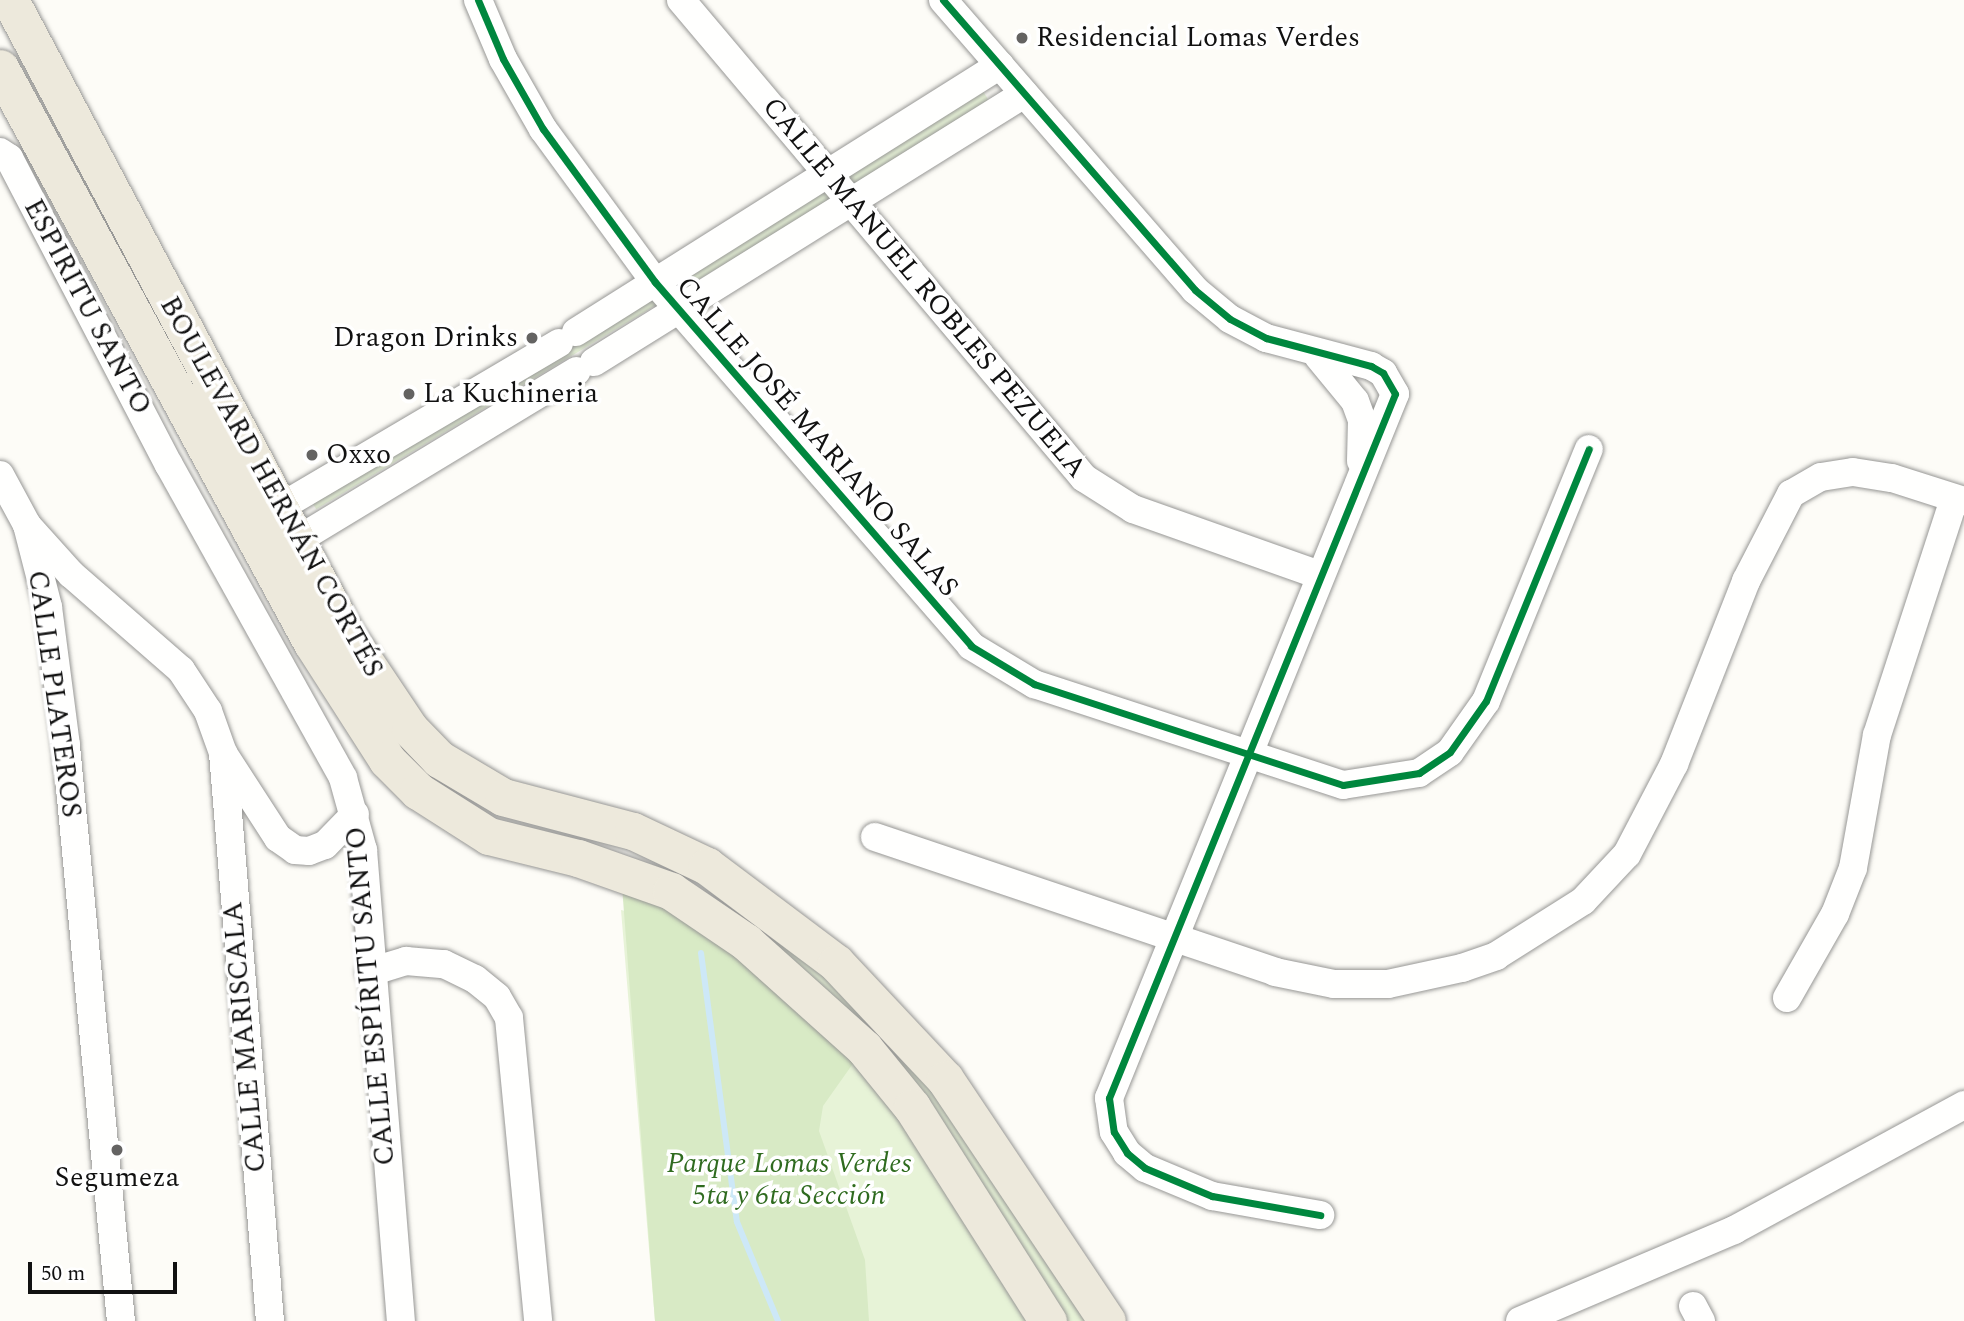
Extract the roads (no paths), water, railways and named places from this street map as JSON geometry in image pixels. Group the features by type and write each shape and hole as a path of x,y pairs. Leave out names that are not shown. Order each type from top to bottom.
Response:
{"main road":[{"name":"BOULEVARD HERNÁN CORTÉS","path":"9,13 296,541 372,674 439,759 503,797 658,841 739,888 770,910 889,1014 945,1079 1107,1321"},
{"name":"BOULEVARD HERNÁN CORTÉS","path":"0,68 312,643 387,760 418,791 489,836 634,877 671,891 746,942 864,1048 912,1107 1048,1321"},
{"path":"715,920 739,888"},
{"path":"746,942 770,910"}],"street":[{"name":"CALLE JOSÉ MARIANO SALAS","path":"478,0 503,59 543,129 655,282 971,646 1034,684 1343,785 1419,773 1450,752 1486,701 1589,449"},
{"name":"CALLE MANUEL ROBLES PEZUELA","path":"681,0 1059,449 1104,494 1319,575"},
{"path":"943,0 1195,290 1230,319 1318,356 1371,366 1383,373 1395,394 1361,471 1109,1098 1114,1132 1127,1153 1169,1181 1212,1196 1320,1215"},
{"path":"279,508 507,374 1000,65"},
{"path":"296,541 526,403 588,369 1024,94"},
{"name":"ESPIRITU SANTO","path":"0,152 9,158 169,465"},
{"path":"1318,356 1359,411 1361,471"},
{"path":"507,374 526,403"},
{"name":"CALLE ESPÍRITU SANTO","path":"169,465 343,778 355,814 363,850 370,972 401,1321"},
{"path":"875,837 1275,972 1334,984 1388,984 1496,956 1583,901 1627,854 1674,764 1746,581 1791,494 1821,477 1853,472 1892,478 1959,500 1877,735 1853,868 1835,914 1787,998"},
{"path":"0,475 27,525"},
{"name":"CALLE PLATEROS","path":"27,525 71,574 181,670 208,711 223,753 278,838 295,850 325,845 355,814"},
{"name":"CALLE PLATEROS","path":"27,525 48,607 66,746 121,1321"},
{"name":"CALLE MARISCALA","path":"223,753 270,1321"},
{"path":"370,972 407,961 444,964 475,979 497,997 509,1018 538,1321"},
{"path":"1520,1321 1551,1316 1734,1230 1964,1105"}],"waterway":[{"path":"701,953 737,1222 778,1321"}],"place":[{"name":"Residencial Lomas Verdes","path":"1022,38"},
{"name":"Dragon Drinks","path":"532,338"},
{"name":"La Kuchineria","path":"409,394"},
{"name":"Oxxo","path":"312,455"},
{"name":"Segumeza","path":"117,1150"}],"park label":[{"name":"Parque Lomas Verdes 5ta y 6ta Sección","path":"789,1180"}]}
